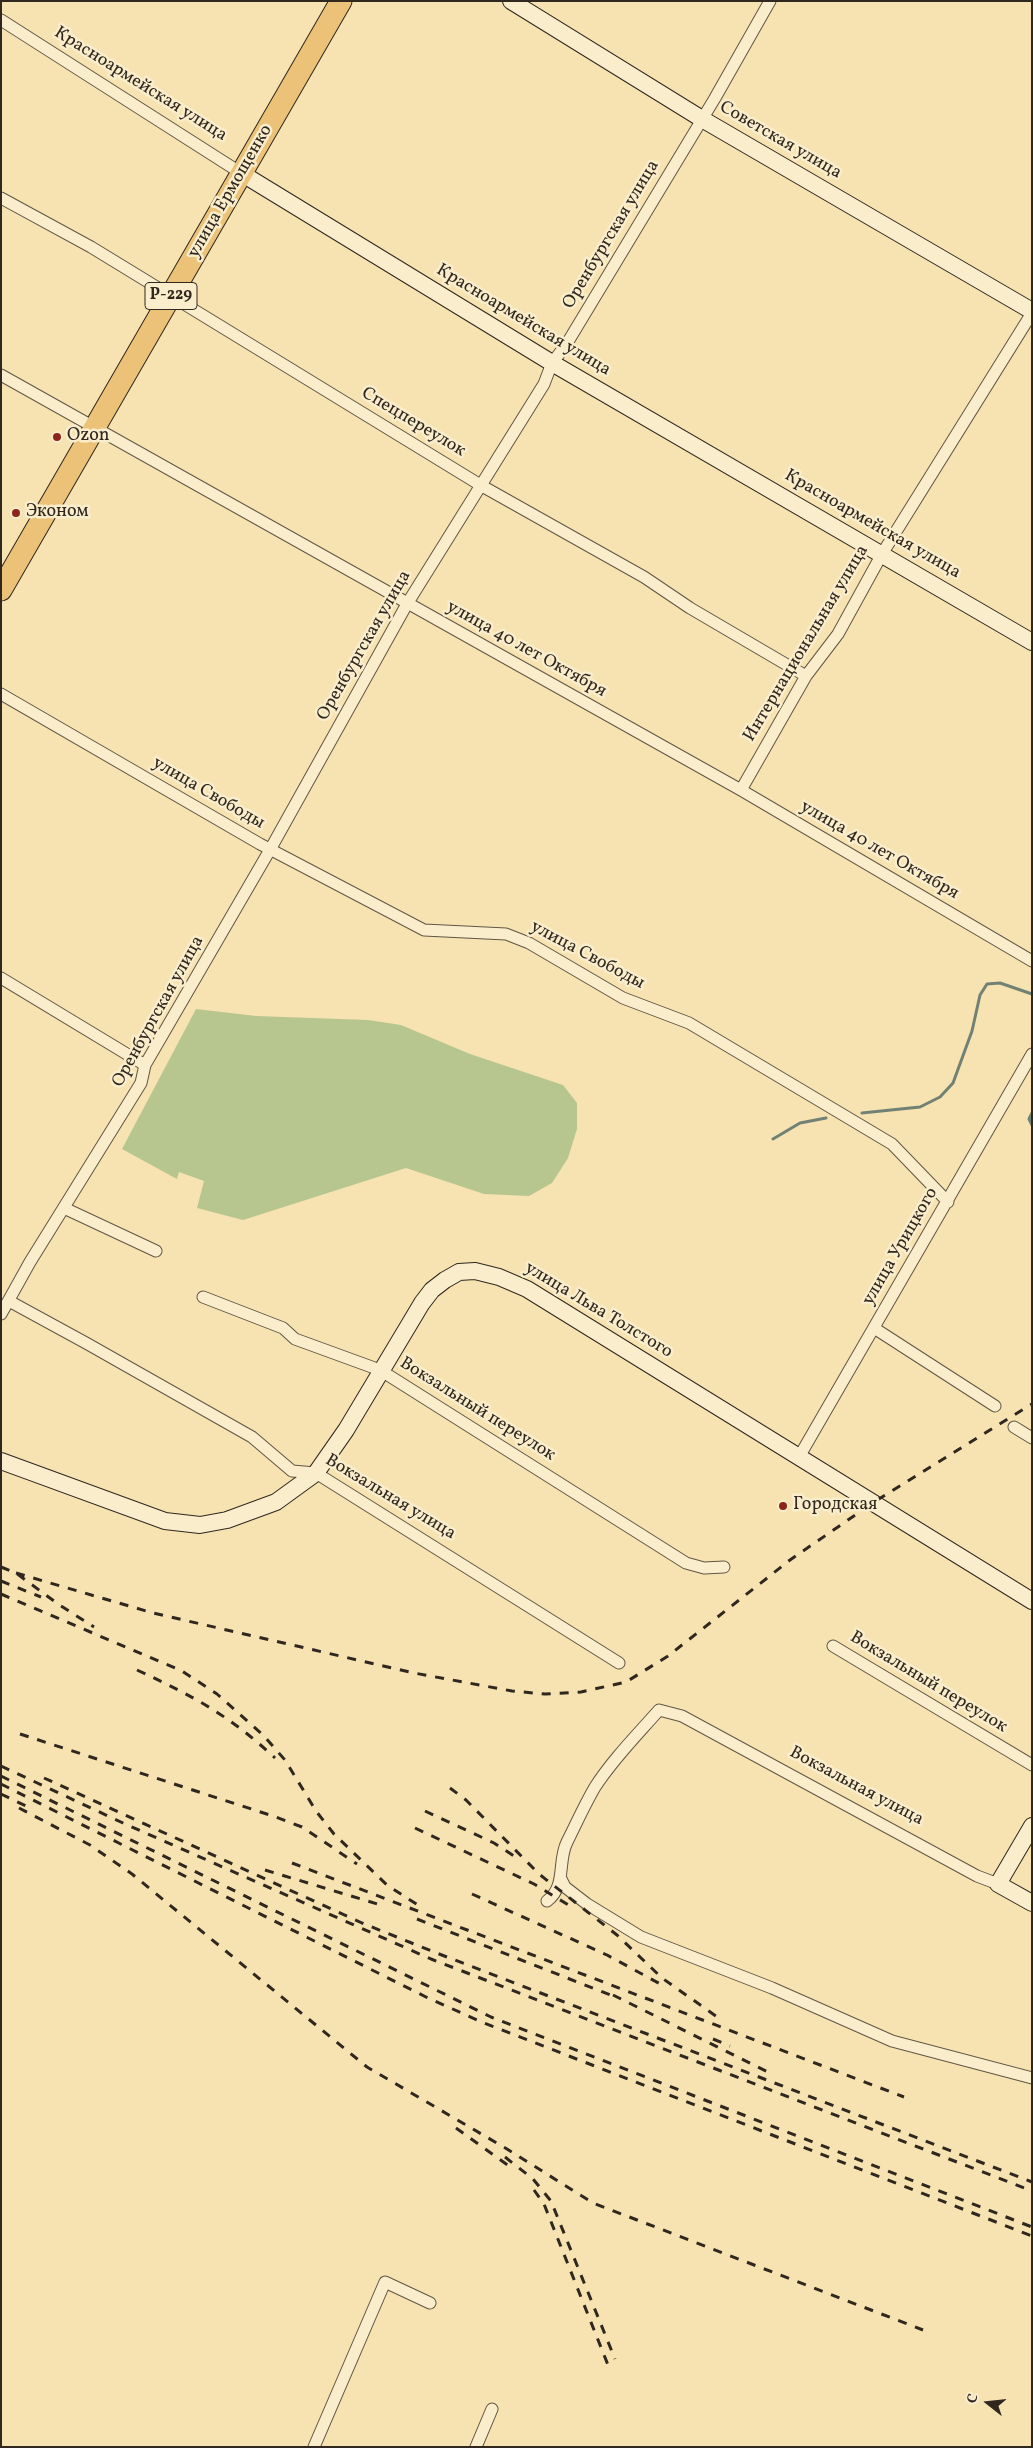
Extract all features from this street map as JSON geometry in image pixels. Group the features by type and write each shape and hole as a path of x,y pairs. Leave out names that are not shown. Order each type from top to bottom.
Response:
{"highway":[{"name":"улица Ермощенко","path":"1,590 341,1"}],"street":[{"name":"Советская улица","path":"511,1 702,119 1032,312"},
{"name":"Оренбургская улица","path":"1,1314 140,1083 145,1066 271,848 407,604 544,384 552,363 566,345 702,119 770,1"},
{"name":"Красноармейская улица","path":"1,20 242,173 552,363 1032,642"},
{"name":"Спецпереулок","path":"1,198 91,247 482,486 644,577 690,608 806,676"},
{"name":"Интернациональная улица","path":"740,790 806,676 838,634 882,554 1032,312"},
{"name":"улица 40 лет Октября","path":"1,374 740,790 1032,961"},
{"name":"улица Свободы","path":"1,694 260,844 271,848 424,930 506,934 529,943 623,998 689,1023 892,1144 948,1202"},
{"path":"1,978 145,1066"},
{"name":"улица Урицкого","path":"799,1457 1032,1054"},
{"path":"64,1208 156,1251"},
{"name":"улица Льва Толстого","path":"1,1461 165,1521 200,1525 227,1520 276,1502 316,1473 346,1430 380,1370 432,1290 459,1272 475,1271 499,1277 527,1289 1032,1601"},
{"name":"Вокзальный переулок","path":"203,1297 282,1328 295,1339 380,1370 686,1563 704,1568 724,1568"},
{"name":"Вокзальная улица","path":"9,1301 86,1342 252,1437 292,1471 316,1473 618,1663"},
{"path":"874,1328 994,1406"},
{"path":"1014,1427 1032,1438"},
{"name":"Вокзальный переулок","path":"833,1646 1032,1765"},
{"name":"Вокзальная улица","path":"561,1879 561,1857 565,1844 596,1787 659,1710 682,1716 977,1876 998,1884 1032,1903"},
{"path":"998,1884 1032,1826"},
{"path":"547,1901 554,1896 561,1879"},
{"path":"561,1879 565,1887 587,1904 640,1936 772,1988 892,2041 1032,2078"},
{"path":"314,2447 385,2282 430,2303"},
{"path":"476,2447 492,2408"}],"green space":[{"path":"196,1009 256,1016 368,1020 401,1025 470,1054 563,1085 577,1103 577,1129 568,1158 552,1183 529,1196 484,1194 406,1168 243,1220 197,1208 204,1181 179,1172 177,1179 122,1149"}],"waterway":[{"path":"862,1113 920,1107 940,1097 953,1083 972,1031 980,995 987,984 1000,983 1032,994"},
{"path":"1032,1113 1029,1119 1032,1125"},
{"path":"773,1139 800,1123 826,1118"}],"railway":[{"path":"16,1573 153,1613 414,1673 512,1691 545,1694 581,1692 626,1682 668,1656 790,1560 874,1502 1032,1404"},
{"path":"1,1567 16,1573 58,1604 94,1627"},
{"path":"1,1581 41,1597"},
{"path":"1,1594 182,1671 217,1694 263,1735 285,1760 316,1811 334,1834 387,1885 424,1909"},
{"path":"137,1670 193,1698 226,1718 275,1758"},
{"path":"20,1734 302,1827 357,1864"},
{"path":"1,1766 123,1823 431,1959 1032,2191"},
{"path":"1,1776 491,2017 1032,2227"},
{"path":"44,1778 362,1923 1032,2182"},
{"path":"1,1784 428,1998 484,2023 1032,2236"},
{"path":"450,1788 466,1800 539,1874 617,1935 662,1978 723,2021"},
{"path":"1,1794 28,1807"},
{"path":"19,1808 90,1845 132,1874 367,2067 507,2149 593,2203 923,2330"},
{"path":"425,1811 494,1843 517,1858"},
{"path":"415,1828 534,1884 570,1906"},
{"path":"292,1863 904,2097"},
{"path":"265,1870 384,1906"},
{"path":"472,1894 607,1955 664,1986"},
{"path":"417,1919 618,1998"},
{"path":"613,1995 768,2072"},
{"path":"713,2039 730,2046"},
{"path":"456,2128 509,2166"},
{"path":"505,2157 533,2179 551,2201 615,2359"},
{"path":"534,2190 544,2204 608,2365"}],"place":[{"name":"Ozon","path":"57,437"},
{"name":"Эконом","path":"16,513"},
{"name":"Городская","path":"783,1506"}]}
